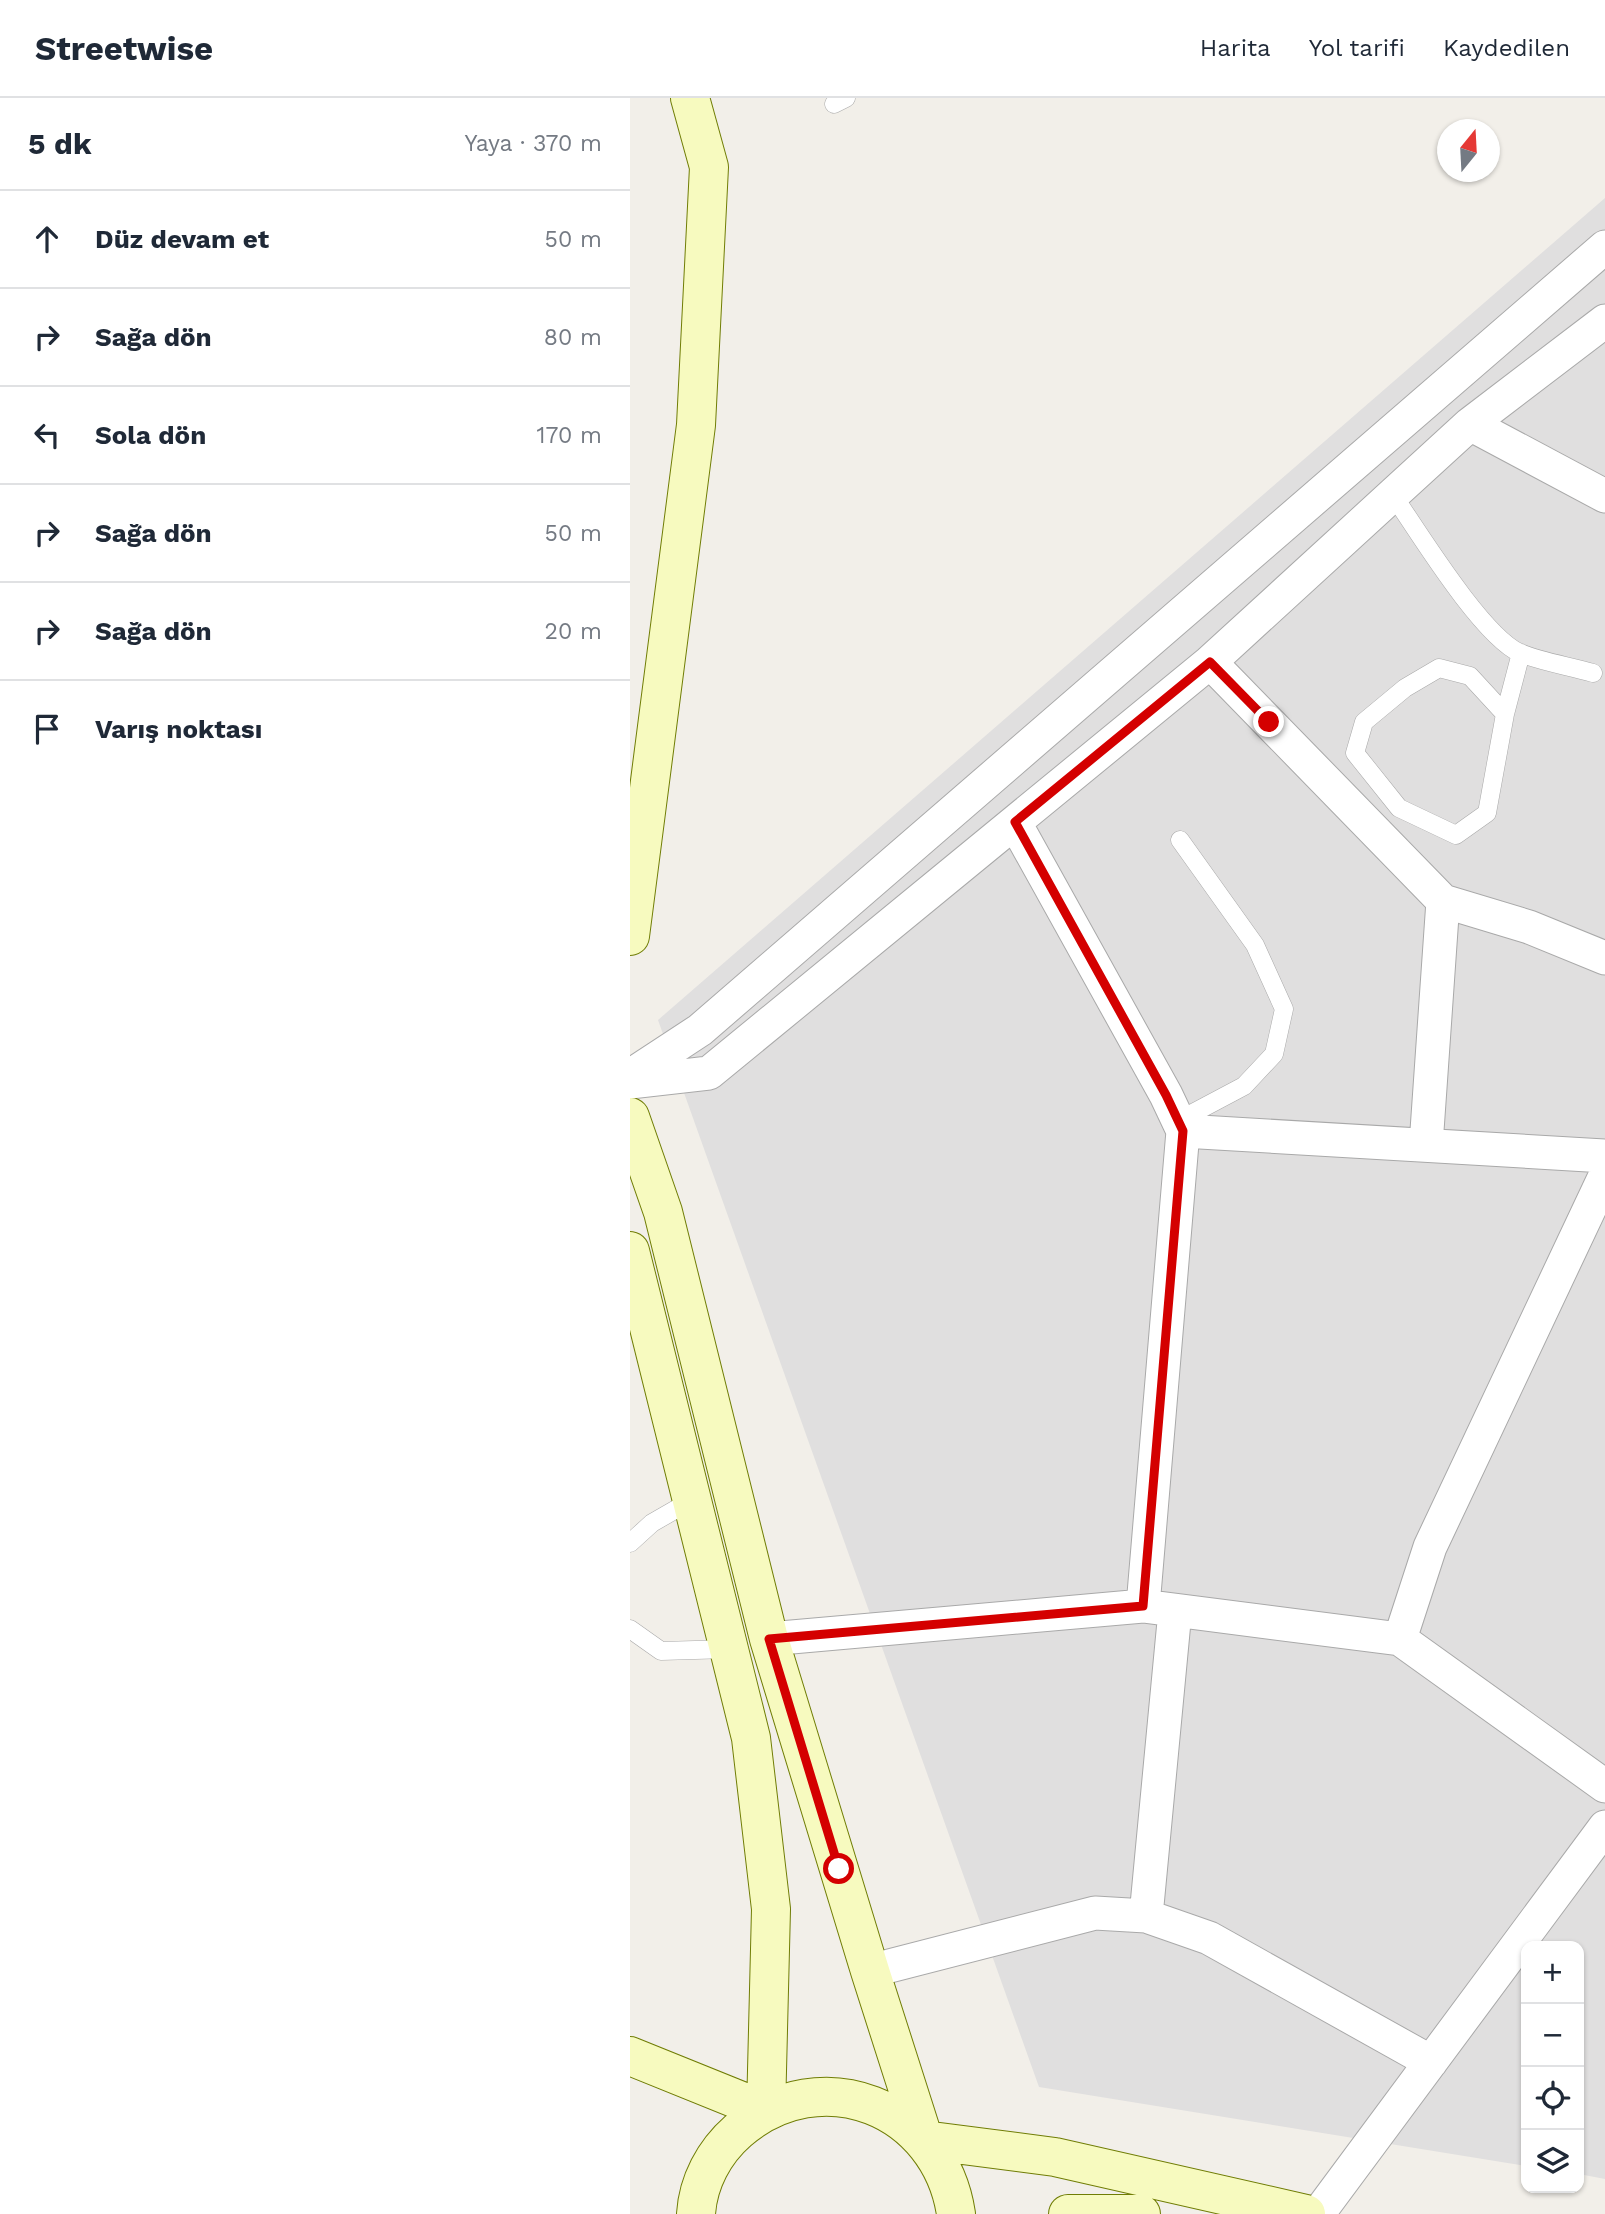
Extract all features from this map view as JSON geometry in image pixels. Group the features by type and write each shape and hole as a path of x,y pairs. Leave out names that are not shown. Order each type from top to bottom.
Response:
{"street":[{"path":"630,936 696,425 709,167 690,98"},
{"path":"630,1076 700,1030 1605,247"},
{"path":"630,1082 709,1073 1210,662 1470,424 1605,321"},
{"path":"1470,424 1605,496"},
{"path":"1210,662 1443,901 1529,927 1605,958"},
{"path":"1015,822 1181,1126 1146,1916"},
{"path":"1426,1145 1443,901"},
{"path":"630,1117 663,1212 769,1639 924,2140"},
{"path":"1181,1126 1605,1156"},
{"path":"1400,1639 1430,1547 1605,1176"},
{"path":"630,1251 751,1738 771,1909 766,2111"},
{"path":"769,1639 1159,1608 1400,1639 1605,1786"},
{"path":"1318,2214 1605,1827"},
{"path":"870,1971 1095,1913 1146,1916 1209,1938 1431,2062"},
{"path":"630,2056 766,2111"},
{"path":"696,2214 696,2199 707,2169 726,2141 766,2111 788,2102 830,2097 858,2101 885,2110 924,2140 940,2162 953,2193 957,2214"},
{"path":"924,2140 1055,2157 1306,2214"},
{"path":"1068,2214 1141,2214"}],"lane":[{"path":"1393,495 1470,605 1505,644 1521,653 1592,673"},
{"path":"1504,714 1470,676 1439,668 1405,688 1364,723 1355,753 1399,808 1456,835 1487,813 1504,714 1521,653"},
{"path":"1180,840 1255,945 1284,1009 1274,1054 1244,1086 1181,1126"},
{"path":"630,1543 652,1523 692,1500"},
{"path":"630,1629 661,1651 729,1649"}],"shaded area":[{"path":"1605,198 1605,2179 1584,2175 1584,1941 1521,1941 1521,2165 1039,2087 658,1020"}],"route":[{"path":"839,1869 769,1639 1143,1606 1183,1131 1166,1095 1015,822 1210,662 1269,722"}]}
